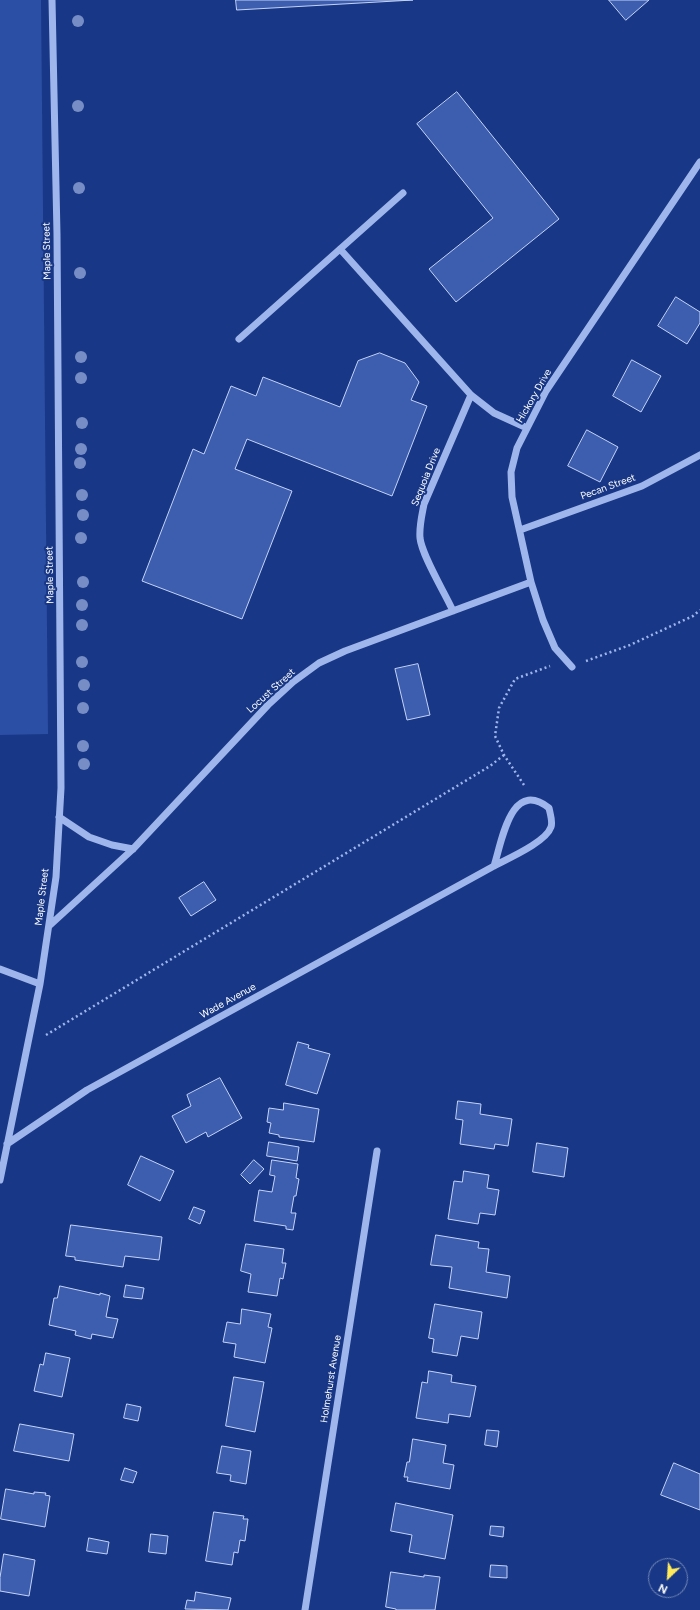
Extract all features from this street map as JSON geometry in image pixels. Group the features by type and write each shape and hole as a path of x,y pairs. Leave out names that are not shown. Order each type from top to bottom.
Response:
{"street":[{"name":"Maple Street","path":"7,1144 40,984 49,926 56,877 61,788 57,234 52,0"},
{"name":"Hickory Drive","path":"572,667 555,648 543,620 531,582 512,497 511,472 517,448 546,391 700,162"},
{"path":"239,339 403,193"},
{"path":"340,249 471,395 494,413 527,428"},
{"name":"Sequoia Drive","path":"453,611 420,539 420,523 424,504 471,395"},
{"name":"Pecan Street","path":"520,530 642,486 700,455"},
{"name":"Locust Street","path":"49,926 133,849 268,705 293,682 319,663 345,651 531,582"},
{"name":"Wade Avenue","path":"7,1144 87,1090 494,866 539,841 547,834 552,825 549,808 542,802 532,800 521,803 513,811 508,821 494,866"},
{"path":"59,818 89,837 112,845 133,849"},
{"path":"0,969 40,984"},
{"path":"0,1180 7,1144"},
{"name":"Holmehurst Avenue","path":"305,1610 377,1151"}],"path":[{"path":"495,736 504,754 517,772"},
{"path":"28,1046 490,766 504,754"}],"shaded area":[{"path":"0,0 41,0 48,734 0,735"}],"building":[{"path":"236,0 413,0 237,10"},
{"path":"609,0 649,0 626,20"},
{"path":"457,92 559,219 456,302 429,269 493,218 417,124"},
{"path":"676,297 700,312 700,323 687,344 658,326"},
{"path":"380,353 405,363 419,382 411,400 427,406 392,496 247,439 235,469 292,491 242,619 142,581 193,449 204,454 231,386 256,396 263,377 340,407 358,361"},
{"path":"632,360 661,376 641,412 613,396"},
{"path":"587,430 618,447 600,482 568,466"},
{"path":"418,664 430,715 407,720 395,669"},
{"path":"204,882 216,900 191,916 179,898"},
{"path":"298,1042 309,1045 308,1048 330,1054 317,1094 286,1085"},
{"path":"220,1078 242,1118 208,1137 206,1132 186,1143 172,1116 191,1106 187,1095"},
{"path":"458,1101 481,1104 480,1114 512,1119 508,1146 495,1144 494,1149 460,1144 463,1120 456,1119"},
{"path":"284,1103 319,1109 314,1142 279,1137 279,1135 269,1133 271,1123 267,1122 269,1108 283,1110"},
{"path":"269,1142 299,1147 297,1161 267,1156"},
{"path":"537,1143 568,1148 564,1177 533,1172"},
{"path":"141,1156 174,1171 160,1201 128,1185"},
{"path":"254,1160 264,1169 250,1184 241,1175"},
{"path":"272,1160 298,1164 296,1178 299,1179 291,1213 296,1213 293,1230 286,1229 286,1226 254,1221 259,1190 272,1192 275,1176 270,1175"},
{"path":"464,1171 489,1175 487,1188 499,1190 495,1215 480,1213 478,1224 448,1219 454,1181 462,1182"},
{"path":"194,1207 205,1211 200,1224 189,1219"},
{"path":"71,1225 162,1237 159,1260 125,1256 123,1267 75,1260 75,1257 66,1256"},
{"path":"436,1235 479,1242 478,1248 489,1249 486,1272 510,1276 507,1298 449,1288 452,1267 431,1265"},
{"path":"246,1244 284,1249 282,1263 286,1263 283,1279 280,1278 277,1296 248,1292 251,1274 241,1271"},
{"path":"126,1285 144,1288 142,1299 124,1297"},
{"path":"60,1286 110,1296 106,1317 118,1319 113,1338 92,1334 91,1339 75,1335 76,1331 49,1325 54,1298 57,1298"},
{"path":"435,1304 482,1312 478,1339 461,1336 457,1356 432,1352 434,1339 429,1338"},
{"path":"242,1309 271,1314 268,1327 272,1328 265,1363 234,1357 236,1344 223,1342 227,1322 240,1324"},
{"path":"46,1353 70,1358 62,1397 34,1391 40,1364 43,1365"},
{"path":"429,1371 452,1375 451,1382 476,1386 470,1417 449,1414 448,1423 416,1418 422,1382 427,1383"},
{"path":"234,1377 264,1382 255,1432 226,1426"},
{"path":"127,1404 141,1407 138,1421 124,1418"},
{"path":"20,1424 74,1434 69,1461 14,1451"},
{"path":"487,1430 499,1431 497,1447 485,1445"},
{"path":"413,1439 446,1445 443,1463 454,1465 450,1489 407,1481 408,1477 404,1477 407,1462 409,1462"},
{"path":"222,1446 251,1451 246,1484 230,1481 231,1475 217,1473"},
{"path":"674,1463 700,1474 700,1510 661,1495"},
{"path":"125,1468 137,1472 133,1483 121,1480"},
{"path":"6,1489 34,1494 34,1492 46,1493 45,1495 50,1496 45,1527 1,1519"},
{"path":"396,1503 453,1515 445,1559 409,1552 412,1535 391,1531"},
{"path":"214,1512 244,1516 243,1519 248,1519 245,1541 240,1540 238,1553 234,1552 232,1565 206,1561"},
{"path":"491,1526 504,1527 503,1537 490,1535"},
{"path":"151,1534 168,1536 166,1554 149,1552"},
{"path":"89,1538 109,1542 107,1554 87,1551"},
{"path":"4,1554 35,1560 29,1596 0,1591 0,1578"},
{"path":"491,1565 507,1566 507,1578 490,1577"},
{"path":"391,1572 424,1577 424,1575 440,1577 435,1610 396,1610 386,1607"},
{"path":"196,1592 231,1598 228,1610 185,1609 187,1600 194,1601"}]}
